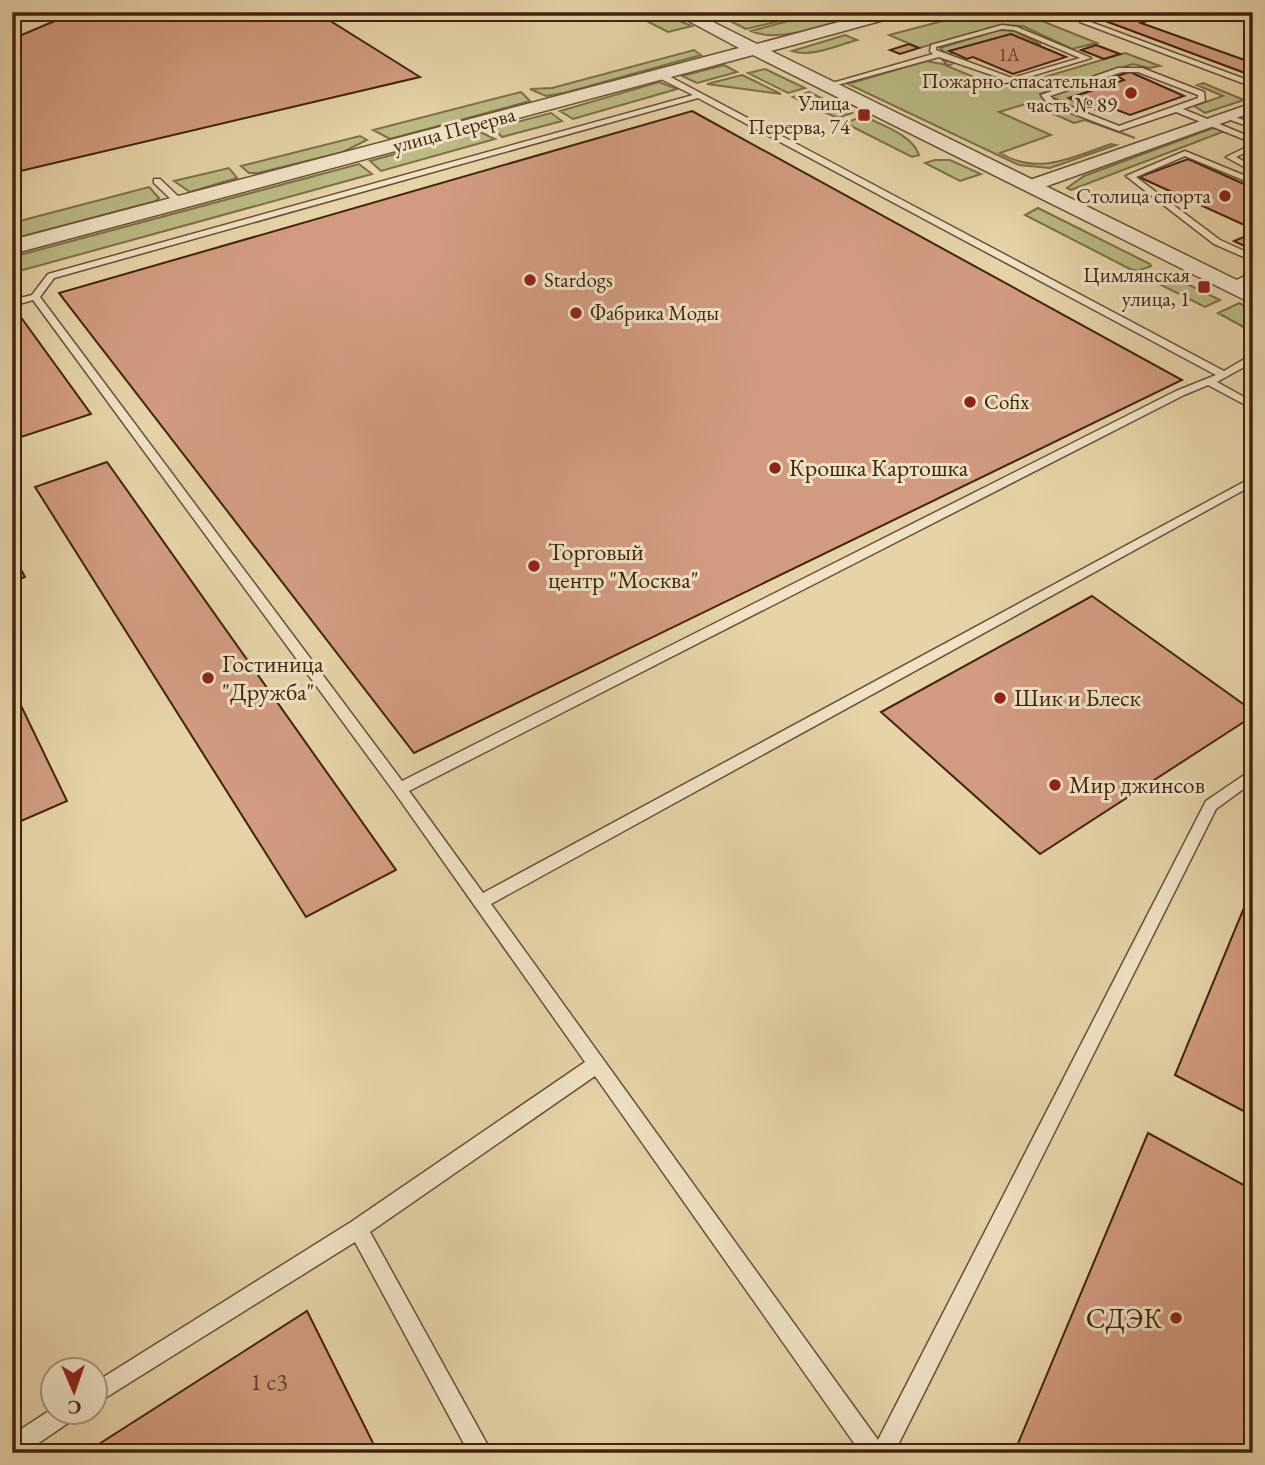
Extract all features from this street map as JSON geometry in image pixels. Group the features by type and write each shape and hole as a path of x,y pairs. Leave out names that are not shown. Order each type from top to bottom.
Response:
{"street":[{"path":"680,12 1253,297"},
{"name":"улица Перерва","path":"12,247 896,12"},
{"path":"1030,186 1251,109"}],"lane":[{"path":"1066,12 1080,16 1094,12"},
{"path":"1080,16 1082,21 1253,85"},
{"path":"826,86 939,55 1012,80 1087,58 1015,28 1002,27 933,47 933,51 939,55"},
{"path":"1176,57 1189,52"},
{"path":"1176,109 1202,99 1201,94 1139,70 1121,70 1045,95 1051,102 1119,129 1176,109 1253,141"},
{"path":"660,75 727,108 1224,375"},
{"path":"12,303 35,297 51,276 699,96"},
{"path":"1228,116 1253,126"},
{"path":"1253,146 1230,157 1253,170"},
{"path":"1253,182 1185,153 1130,176 1217,242 1253,258"},
{"path":"157,181 179,202"},
{"path":"1229,286 1253,275"},
{"path":"35,297 400,789 874,1453"},
{"path":"400,789 1180,393 1210,382 1250,361"},
{"path":"1210,382 1253,407"},
{"path":"481,902 1253,480"},
{"path":"883,1453 1211,805 1253,774"},
{"path":"108,1386 358,1229 597,1064"},
{"path":"358,1229 481,1453"},
{"path":"12,1448 46,1426"}],"green space":[{"path":"629,12 646,12 643,14 657,21 668,18 657,12 692,26 668,32"},
{"path":"712,12 795,12 793,18 746,29"},
{"path":"822,12 871,12 794,33 763,35 751,31"},
{"path":"977,12 1054,12 1059,15 1042,21 1097,43 1072,49 1023,26 1001,25 919,48 889,35"},
{"path":"999,30 1014,31 1040,44 1036,46 1010,34 950,51 953,53 948,55 940,48"},
{"path":"845,35 857,40 816,52 792,51"},
{"path":"694,50 701,55 564,93 546,96 530,89 552,88"},
{"path":"1125,53 1160,66 1149,68 1133,64 1040,94 1045,102 1135,138 1085,120 1074,123 1029,103 999,112 1051,135 1000,153 1014,160 1042,164 1056,162 1111,144 1116,145 1050,168 1019,165 848,84 926,61 947,65 942,59 954,63 947,66 981,80 990,78 1011,87"},
{"path":"724,65 737,72 697,83 682,76"},
{"path":"765,69 805,88 788,93 748,73"},
{"path":"742,75 781,94 707,84"},
{"path":"659,82 677,89 573,119 560,111"},
{"path":"1203,83 1244,100 1205,113 1194,106 1223,96 1197,85"},
{"path":"1080,85 1092,90 1070,99 1092,108 1081,111 1050,96"},
{"path":"521,92 530,101 390,139 373,130"},
{"path":"809,92 852,113 837,118 793,97"},
{"path":"551,113 562,121 502,137 494,128"},
{"path":"863,116 903,136 916,148 919,155 912,157 845,123"},
{"path":"1213,128 1225,131 1071,190 1067,188 1084,176"},
{"path":"478,131 495,139 381,171 370,161"},
{"path":"360,136 367,140 343,152 258,173 249,173 241,166"},
{"path":"950,160 981,174 960,181 925,163"},
{"path":"359,164 372,174 12,273 12,257"},
{"path":"229,168 237,178 190,192 174,181"},
{"path":"149,187 159,198 156,201 12,239 12,223"},
{"path":"1038,208 1151,266 1138,271 1130,269 1025,215"},
{"path":"1161,271 1220,300 1205,307 1145,277"},
{"path":"1239,303 1253,310 1253,328 1249,330 1218,313"}],"building":[{"path":"76,12 316,12 420,77 12,173 12,39"},
{"path":"657,12 669,18 657,21 642,13"},
{"path":"1124,12 1176,12 1141,23 1253,63 1253,76 1100,19"},
{"path":"1011,34 1066,57 1013,74 973,57 967,59 949,51"},
{"path":"909,44 919,48 900,54 890,50"},
{"path":"1096,45 1120,54 1104,59 1081,50"},
{"name":"Пожарно-спасательная часть № 89","path":"1130,72 1184,96 1130,115 1112,108 1101,112 1069,98 1124,80 1117,76"},
{"name":"Торговый центр \"Москва\"","path":"692,111 1182,380 414,753 59,293"},
{"path":"1188,159 1253,188 1253,229 1139,177"},
{"path":"1253,233 1253,250 1234,241"},
{"path":"20,316 91,414 15,439 12,318"},
{"name":"Гостиница \"Дружба\"","path":"107,462 396,870 306,917 35,487"},
{"path":"12,553 25,577 12,582"},
{"name":"Мир джинсов","path":"1092,596 1253,711 1253,716 1040,854 881,712"},
{"path":"12,687 67,801 12,825"},
{"path":"1253,886 1253,1116 1175,1075"},
{"path":"1148,1133 1253,1190 1253,1453 1014,1453"},
{"path":"307,1311 378,1453 85,1453"}],"place":[{"name":"Пожарно-спасательная часть № 89","path":"1131,93"},
{"name":"Улица Перерва, 74","path":"864,115"},
{"name":"Столица спорта","path":"1225,196"},
{"name":"Stardogs","path":"530,280"},
{"name":"Цимлянская улица, 1","path":"1204,287"},
{"name":"Фабрика Моды","path":"576,313"},
{"name":"Cofix","path":"970,402"},
{"name":"Крошка Картошка","path":"775,468"},
{"name":"Торговый центр \"Москва\"","path":"534,566"},
{"name":"Гостиница \"Дружба\"","path":"208,678"},
{"name":"Шик и Блеск","path":"1000,698"},
{"name":"Мир джинсов","path":"1055,785"},
{"name":"СДЭК","path":"1176,1318"}]}
